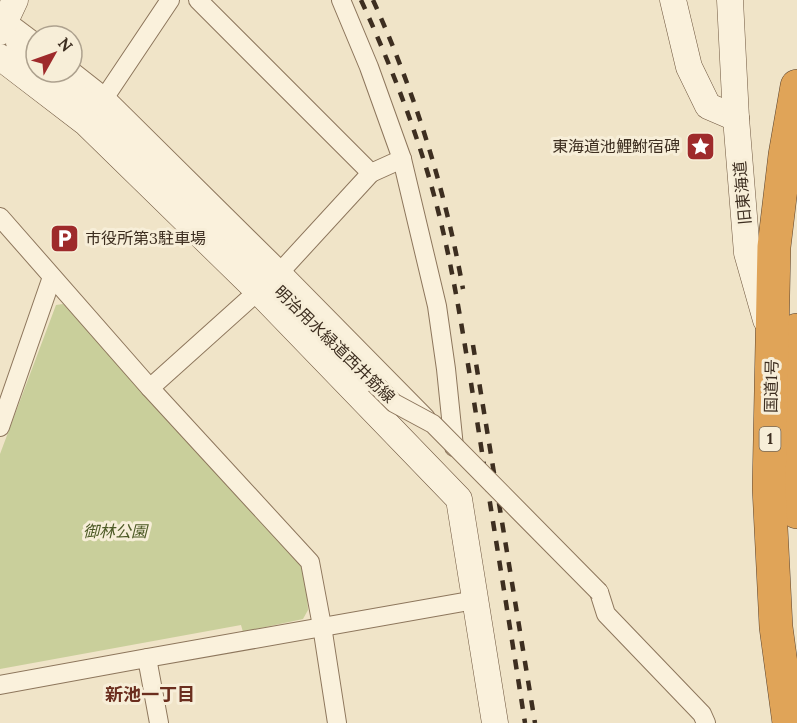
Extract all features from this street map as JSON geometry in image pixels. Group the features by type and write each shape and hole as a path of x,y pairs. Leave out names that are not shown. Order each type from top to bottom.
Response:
{"highway":[{"name":"国道1号","path":"797,86 785,155 774,246 784,334 795,394 797,512"},
{"name":"国道1号","path":"784,334 769,488 776,627 789,723"}],"street":[{"path":"105,97 170,0"},
{"path":"198,0 371,173"},
{"path":"84,80 105,97 281,271 454,447 437,306 402,159 369,67 341,0"},
{"path":"673,0 689,67 708,106 736,118"},
{"name":"旧東海道","path":"730,0 736,118 747,253 784,334"},
{"path":"6,28 24,37"},
{"path":"6,28 24,47"},
{"path":"6,28 86,123 258,291 459,499 495,723"},
{"name":"明治用水緑道西井筋線","path":"67,84 107,117 394,403 433,424 599,592 606,615 702,714 706,723"},
{"path":"281,271 371,173 402,159"},
{"path":"0,217 150,388 310,562 337,723"},
{"path":"0,427 52,277"},
{"path":"150,388 258,291"},
{"path":"0,686 475,600"},
{"path":"147,658 159,723"}],"green space":[{"name":"御林公園","path":"63,304 305,564 308,610 303,619 243,632 241,625 0,669 0,454 56,305"}],"railway":[{"path":"361,0 414,130 443,233 456,293 525,723"},
{"path":"373,0 402,70 427,142 438,178 463,289"},
{"path":"473,345 535,723"}],"place":[{"name":"東海道池鯉鮒宿碑","path":"701,146"},
{"name":"市役所第3駐車場","path":"64,238"}],"district":[{"name":"新池一丁目","path":"150,695"}]}
